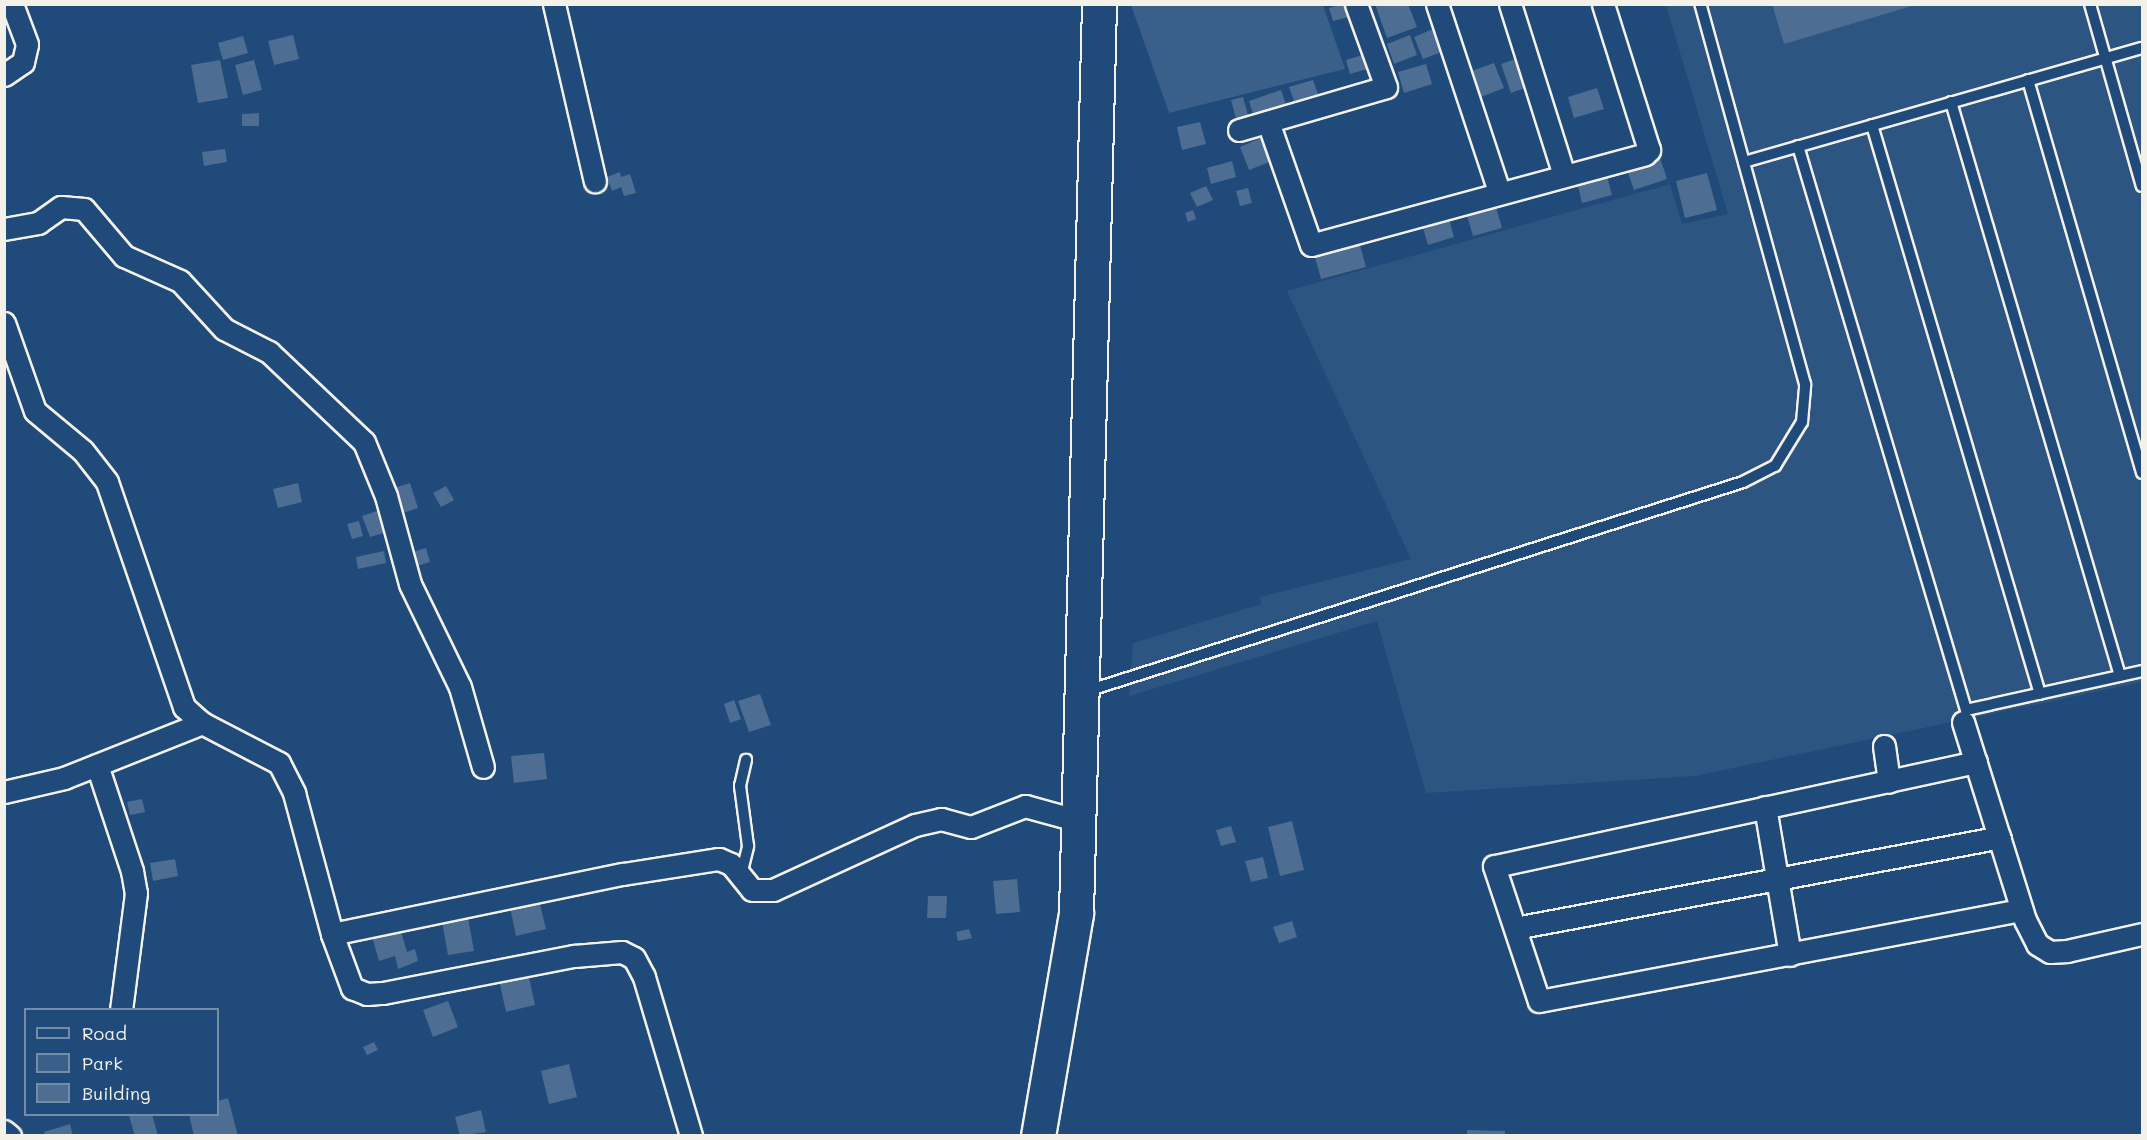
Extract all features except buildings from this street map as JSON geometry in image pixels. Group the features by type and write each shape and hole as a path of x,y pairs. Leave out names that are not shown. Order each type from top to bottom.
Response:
{"main road":[{"path":"1038,1136 1076,913 1099,4"}],"street":[{"path":"4,75 23,62 27,44 12,4"},
{"path":"554,4 595,181"},
{"path":"1239,130 1386,87 1356,4"},
{"path":"1437,4 1499,191"},
{"path":"1510,4 1564,175"},
{"path":"1268,122 1311,245 1649,150 1603,4"},
{"path":"4,229 38,223 61,207 84,209 124,256 136,265 180,281 224,329 269,352 364,442 386,496 410,584 460,687 483,767"},
{"path":"4,323 35,411 83,451 107,482 175,688 184,707 202,723 279,763 294,793 332,934 352,988 367,994 574,956 622,952 634,958 644,977 691,1136"},
{"path":"1964,722 2022,910 2037,944 2050,952 2067,951 2142,934"},
{"path":"4,792 64,778 202,723"},
{"path":"1884,746 1890,782"},
{"path":"1976,762 1494,866 1539,1001 2022,910"},
{"path":"97,765 132,871 136,893 121,1008"},
{"path":"332,934 623,874 719,859 730,864 752,890 773,890 915,825 941,819 971,827 1025,806 1080,821"},
{"path":"1765,807 1790,955"},
{"path":"1515,928 1778,876 2000,837"},
{"path":"4,1131 10,1136"}],"lane":[{"path":"1083,692 1743,482 1775,466 1787,452 1802,422 1805,384 1700,4"},
{"path":"2090,4 2142,186"},
{"path":"1744,162 2142,48"},
{"path":"2028,80 2142,473"},
{"path":"1951,102 2120,676"},
{"path":"1872,125 2040,694"},
{"path":"1798,146 1966,710 2142,671"},
{"path":"740,878 748,846 740,786 746,760"}],"shaded area":[{"path":"1666,5 2142,5 2142,682 1695,776 1426,793 1377,621 1129,696 1133,643 1261,604 1260,597 1411,559 1287,291 1670,184 1682,224 1728,214"}],"green space":[{"path":"1131,5 1323,5 1345,69 1169,113"}]}
